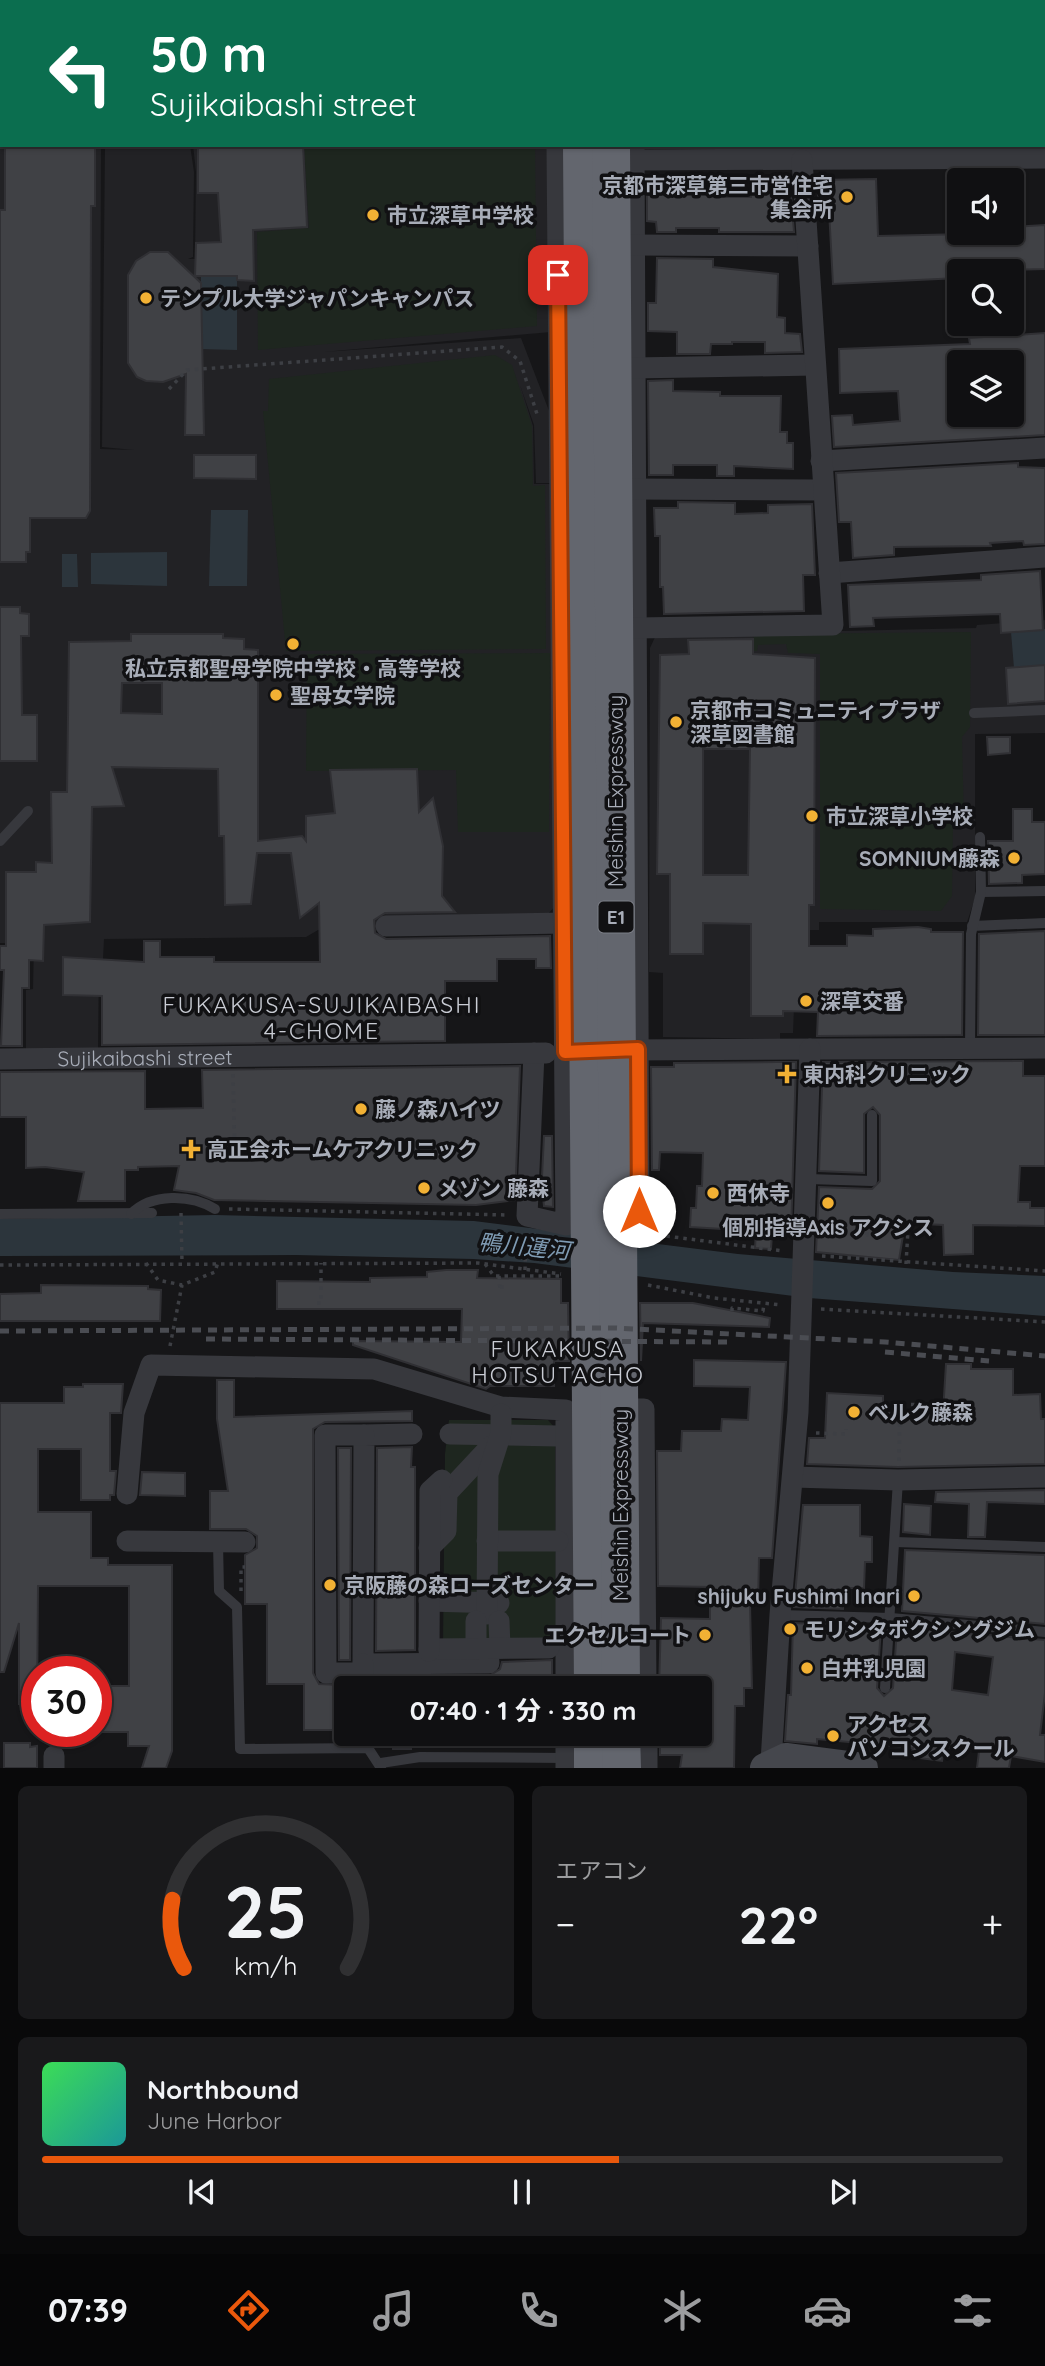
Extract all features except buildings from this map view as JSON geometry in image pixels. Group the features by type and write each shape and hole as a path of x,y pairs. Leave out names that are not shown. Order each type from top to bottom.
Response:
{"highway":[{"name":"Meishin Expressway","path":"582,147 593,1676"},
{"name":"Meishin Expressway","path":"621,1676 626,150"},
{"path":"621,1746 622,1768"}],"street":[{"path":"534,1053 527,1224 566,1225 557,147"},
{"path":"639,1233 632,245 626,150 1045,158"},
{"path":"636,628 832,625 808,246 813,155"},
{"path":"632,245 808,246"},
{"path":"633,368 815,365"},
{"path":"821,461 1045,448"},
{"path":"634,489 822,490"},
{"path":"828,573 1045,557"},
{"path":"386,926 564,923"},
{"name":"Sujikaibashi street","path":"0,1059 232,1058 638,1049 1045,1048"},
{"path":"810,1049 808,1180 793,1477 768,1765 786,1758 863,1768"},
{"path":"127,1494 134,1413 151,1365 374,1369 501,1407 644,1409 646,1676"},
{"path":"566,1410 566,1676"},
{"path":"450,1434 501,1423 558,1436"},
{"path":"457,1464 501,1423"},
{"path":"363,1664 489,1663 498,1649 490,1615 487,1541 488,1474 501,1423"},
{"path":"425,1543 446,1531 447,1493 476,1466 501,1423"},
{"path":"364,1435 363,1673 326,1673 325,1435 412,1434"},
{"path":"793,1477 898,1480 1045,1477"},
{"path":"442,1480 430,1492 422,1516 429,1601 429,1650 553,1648"},
{"path":"326,1514 364,1514"},
{"path":"127,1541 246,1542"},
{"path":"487,1541 558,1541"},
{"path":"326,1564 364,1564"},
{"path":"429,1601 490,1615"},
{"path":"326,1622 363,1622"},
{"path":"647,1746 647,1768"}],"lane":[{"path":"974,713 1045,710"},
{"path":"0,841 28,811"},
{"path":"970,1049 972,926 981,892 980,837"},
{"path":"981,892 1045,891"},
{"path":"972,926 1045,923"},
{"path":"808,1180 872,1181 872,1115"},
{"path":"131,1214 139,1205 170,1198 203,1202 215,1209"},
{"path":"0,1214 152,1213"},
{"path":"885,1688 898,1480"},
{"path":"218,1542 219,1591 237,1606 240,1749 368,1748 381,1765 420,1758 580,1757"},
{"path":"895,1542 1045,1548"},
{"path":"780,1615 891,1618 1045,1632"}],"path":[{"path":"169,389 187,370 502,347 520,361 541,426"},
{"path":"232,1058 235,1162"},
{"path":"215,1209 527,1224 526,1269"},
{"path":"181,1213 182,1264"},
{"path":"805,1231 867,1235 867,1224"},
{"path":"906,1264 908,1230"},
{"path":"639,1233 803,1255 906,1264 1045,1271"},
{"path":"146,1263 158,1280 182,1285 215,1272 218,1262"},
{"path":"0,1265 218,1262 485,1264 565,1275 494,1276 485,1264"},
{"path":"321,1263 321,1303"},
{"path":"499,1276 500,1288 508,1287"},
{"path":"638,1284 714,1298 764,1303 1045,1322"},
{"path":"169,1365 172,1329 182,1285"},
{"path":"732,1311 732,1307 763,1311 764,1303"},
{"path":"491,1376 507,1376"},
{"path":"898,1480 900,1404 927,1405"},
{"path":"828,1433 846,1434 846,1429"}],"shaded area":[{"name":"聖母女学院","path":"0,147 101,147 100,449 134,450 102,447 105,147 190,147 194,172 193,257 188,259 195,259 196,172 193,147 549,147 551,332 323,352 521,338 551,416 550,483 536,483 534,425 520,385 533,426 534,484 550,484 555,906 542,921 318,930 306,937 104,939 103,959 99,961 98,1051 26,1052 26,990 33,989 34,944 0,943"},
{"name":"市立深草中学校","path":"304,147 535,147 537,326 258,350 257,232 309,228"},
{"path":"495,355 512,365 532,426 533,486 545,485 546,649 286,651 263,411 268,411 269,379"},
{"name":"市立深草小学校","path":"1045,620 1045,733 975,734 975,898 967,922 819,922 819,930 797,930 793,1033 780,1033 780,1039 663,1037 663,973 649,972 650,648 656,635 976,628 977,625"},
{"path":"971,632 970,727 962,737 964,823 953,825 952,896 941,911 820,909 820,654 788,653 786,644 758,645 757,651 689,651 689,645 753,643 754,634"},
{"path":"550,653 549,832 458,832 456,770 306,771 307,654"},
{"path":"449,1420 548,1420 555,1428 556,1637 443,1647 445,1454"}],"water":[{"path":"201,276 237,276 237,350 201,349"},
{"path":"211,510 248,510 247,586 209,586"},
{"path":"167,552 167,586 91,584 91,553"},
{"path":"62,554 77,554 78,587 62,587"},
{"path":"1045,629 1045,665 1014,668 1011,632"},
{"name":"鴨川運河","path":"215,1215 474,1221 738,1254 953,1272 1045,1276 1045,1316 809,1298 534,1263 473,1259 296,1255 0,1256 0,1219"}],"railway":[{"path":"0,1331 616,1328 885,1342 1045,1356"},
{"path":"206,1339 727,1342"},
{"path":"885,1352 989,1361"}],"place":[{"name":"京都市深草第三市営住宅 集会所","path":"847,197"},
{"name":"市立深草中学校","path":"373,215"},
{"name":"テンプル大学ジャパンキャンパス","path":"146,298"},
{"name":"私立京都聖母学院中学校・高等学校","path":"293,644"},
{"name":"聖母女学院","path":"276,695"},
{"name":"京都市コミュニティプラザ 深草図書館","path":"676,722"},
{"name":"市立深草小学校","path":"812,816"},
{"name":"SOMNIUM藤森","path":"1014,858"},
{"name":"深草交番","path":"806,1001"},
{"name":"東内科クリニック","path":"787,1074"},
{"name":"藤ノ森ハイツ","path":"361,1109"},
{"name":"高正会ホームケアクリニック","path":"191,1149"},
{"name":"メゾン 藤森","path":"424,1188"},
{"name":"西休寺","path":"713,1193"},
{"name":"個別指導Axis アクシス","path":"828,1203"},
{"name":"ベルク藤森","path":"854,1412"},
{"name":"京阪藤の森ローズセンター","path":"330,1585"},
{"name":"shijuku Fushimi Inari","path":"914,1596"},
{"name":"モリシタボクシングジム","path":"790,1629"},
{"name":"エクセルコート","path":"705,1635"},
{"name":"白井乳児園","path":"807,1668"},
{"name":"アクセス パソコンスクール","path":"833,1736"}],"district":[{"name":"FUKAKUSA-SUJIKAIBASHI 4-CHOME","path":"322,1017"},
{"name":"FUKAKUSA HOTSUTACHO","path":"558,1361"}],"route":[{"path":"558,275 565,1052 638,1049 639,1211"}]}
